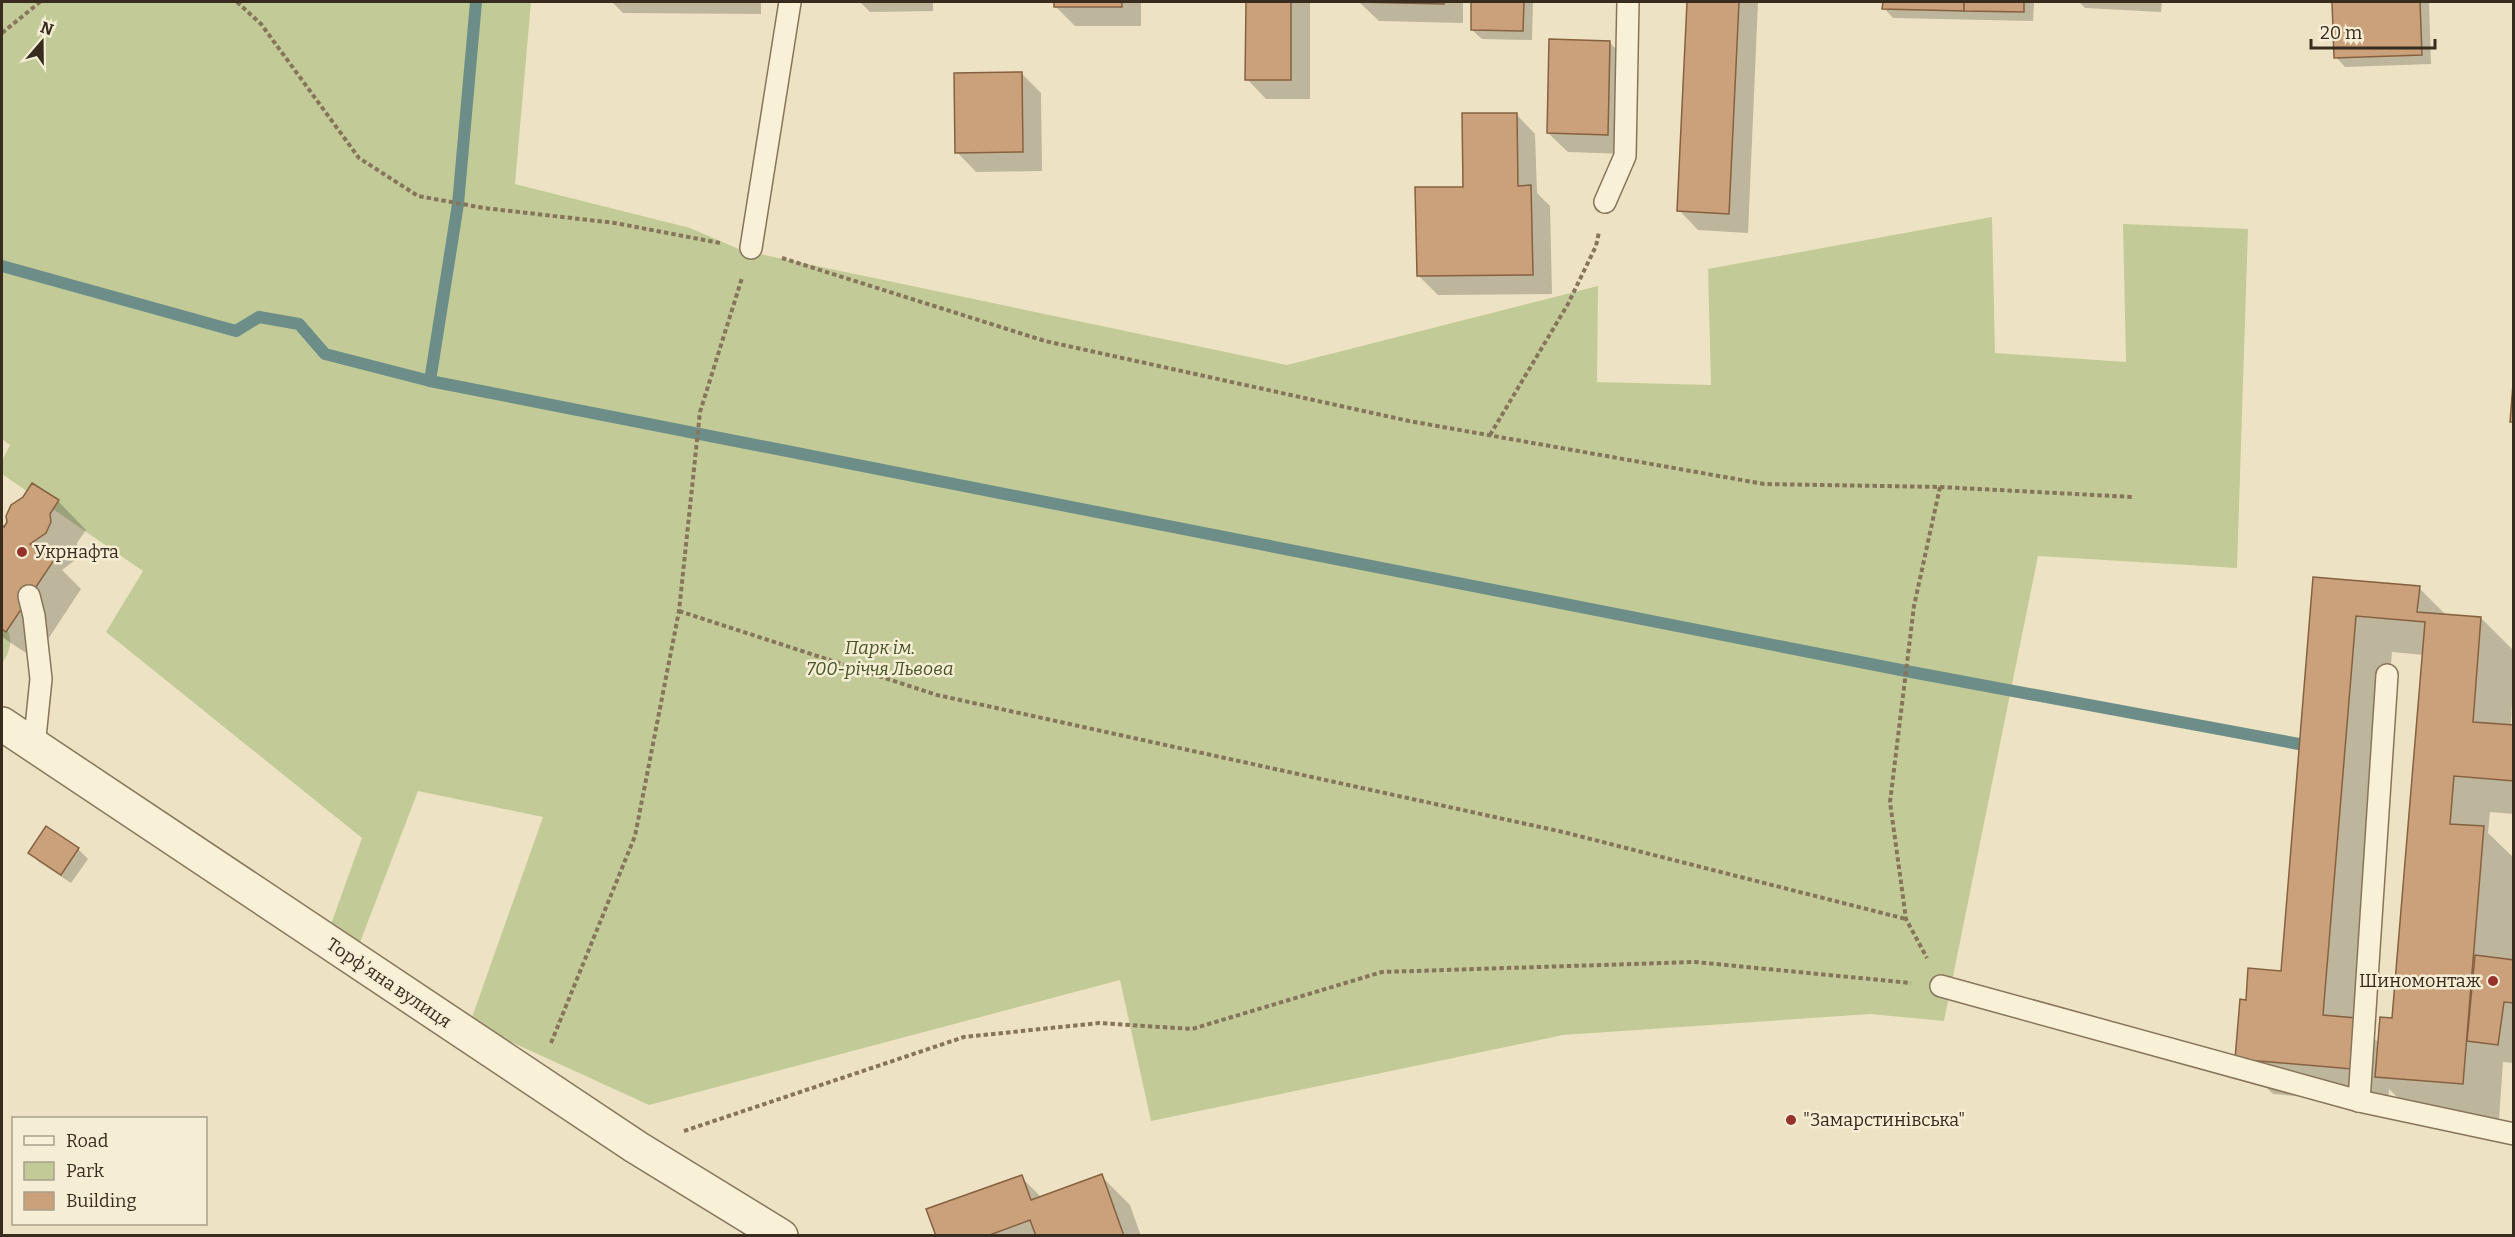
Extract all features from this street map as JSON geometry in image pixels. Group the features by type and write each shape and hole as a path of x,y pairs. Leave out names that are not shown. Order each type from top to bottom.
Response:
{"street":[{"name":"Торфʼяна вулиця","path":"2,724 636,1147 781,1236"}],"lane":[{"path":"751,248 790,2"},
{"path":"1605,202 1625,156 1628,2"},
{"path":"29,596 41,679 34,747"},
{"path":"2359,1101 2387,675"},
{"path":"1941,986 2359,1101 2514,1134"}],"path":[{"path":"2,33 40,2"},
{"path":"237,2 261,24 360,158 418,196 484,208 615,223 751,248 1045,340 1398,418 1764,484 1940,487 2133,497"},
{"path":"1490,435 1568,304 1596,246 1605,202"},
{"path":"549,1050 635,836 679,611 700,412 751,248"},
{"path":"1940,487 1914,606 1890,802 1906,919 1941,986"},
{"path":"679,611 937,695 1563,832 1906,919"},
{"path":"636,1147 964,1037 1099,1023 1192,1029 1382,972 1695,962 1941,986"}],"green space":[{"name":"Парк ім. 700-річчя Львова","path":"2,2 531,2 515,184 690,228 741,250 1287,365 1598,286 1597,382 1711,385 1708,269 1992,217 1995,353 2126,362 2123,224 2248,229 2237,568 2038,556 1944,1021 1870,1014 1563,1035 1151,1121 1120,980 649,1105 470,1023 543,817 418,791 359,945 330,927 362,838 106,632 143,571 2,474 2,461 10,445 2,439"},
{"path":"2,622 10,637 10,648 2,663"}],"building":[{"path":"1054,2 1122,2 1122,7 1054,7"},
{"path":"1246,2 1291,2 1291,80 1245,80"},
{"path":"1358,2 1444,2 1444,4"},
{"path":"1471,2 1524,2 1523,31 1471,30"},
{"path":"1687,2 1739,2 1729,214 1677,211"},
{"path":"1883,2 1964,2 1964,11 1882,9"},
{"path":"1964,2 2024,2 2024,12 1964,11"},
{"path":"2332,2 2420,2 2422,55 2334,58"},
{"path":"1549,39 1610,41 1608,135 1547,133"},
{"path":"1022,72 1023,152 955,153 954,73"},
{"path":"1462,113 1517,113 1518,186 1531,185 1533,275 1417,276 1415,187 1463,187"},
{"path":"2514,371 2514,422 2510,422"},
{"name":"Укрнафта","path":"32,483 59,500 50,514 51,522 46,533 30,544 54,560 6,632 2,629 2,525 4,527 7,522 6,516 11,505 23,497"},
{"path":"2313,577 2420,586 2417,612 2481,617 2473,722 2514,725 2514,781 2454,776 2450,824 2484,826 2463,1084 2375,1077 2380,1017 2392,1018 2425,622 2356,616 2323,1015 2356,1018 2352,1069 2235,1059 2240,999 2246,1000 2248,968 2281,971"},
{"path":"46,826 79,848 61,875 28,853"},
{"name":"Шиномонтаж","path":"2475,955 2514,960 2514,1003 2504,1002 2498,1045 2467,1041"},
{"path":"1102,1174 1124,1236 1036,1236 1030,1220 987,1236 936,1236 926,1209 1022,1175 1031,1200"}],"waterway":[{"path":"476,2 458,204 430,381 1906,671 2299,744"},
{"path":"2,266 236,331 259,317 299,324 325,354 430,381"}],"place":[{"name":"Укрнафта","path":"22,552"},
{"name":"Шиномонтаж","path":"2493,981"},
{"name":"\"Замарстинівська\"","path":"1791,1120"}]}
